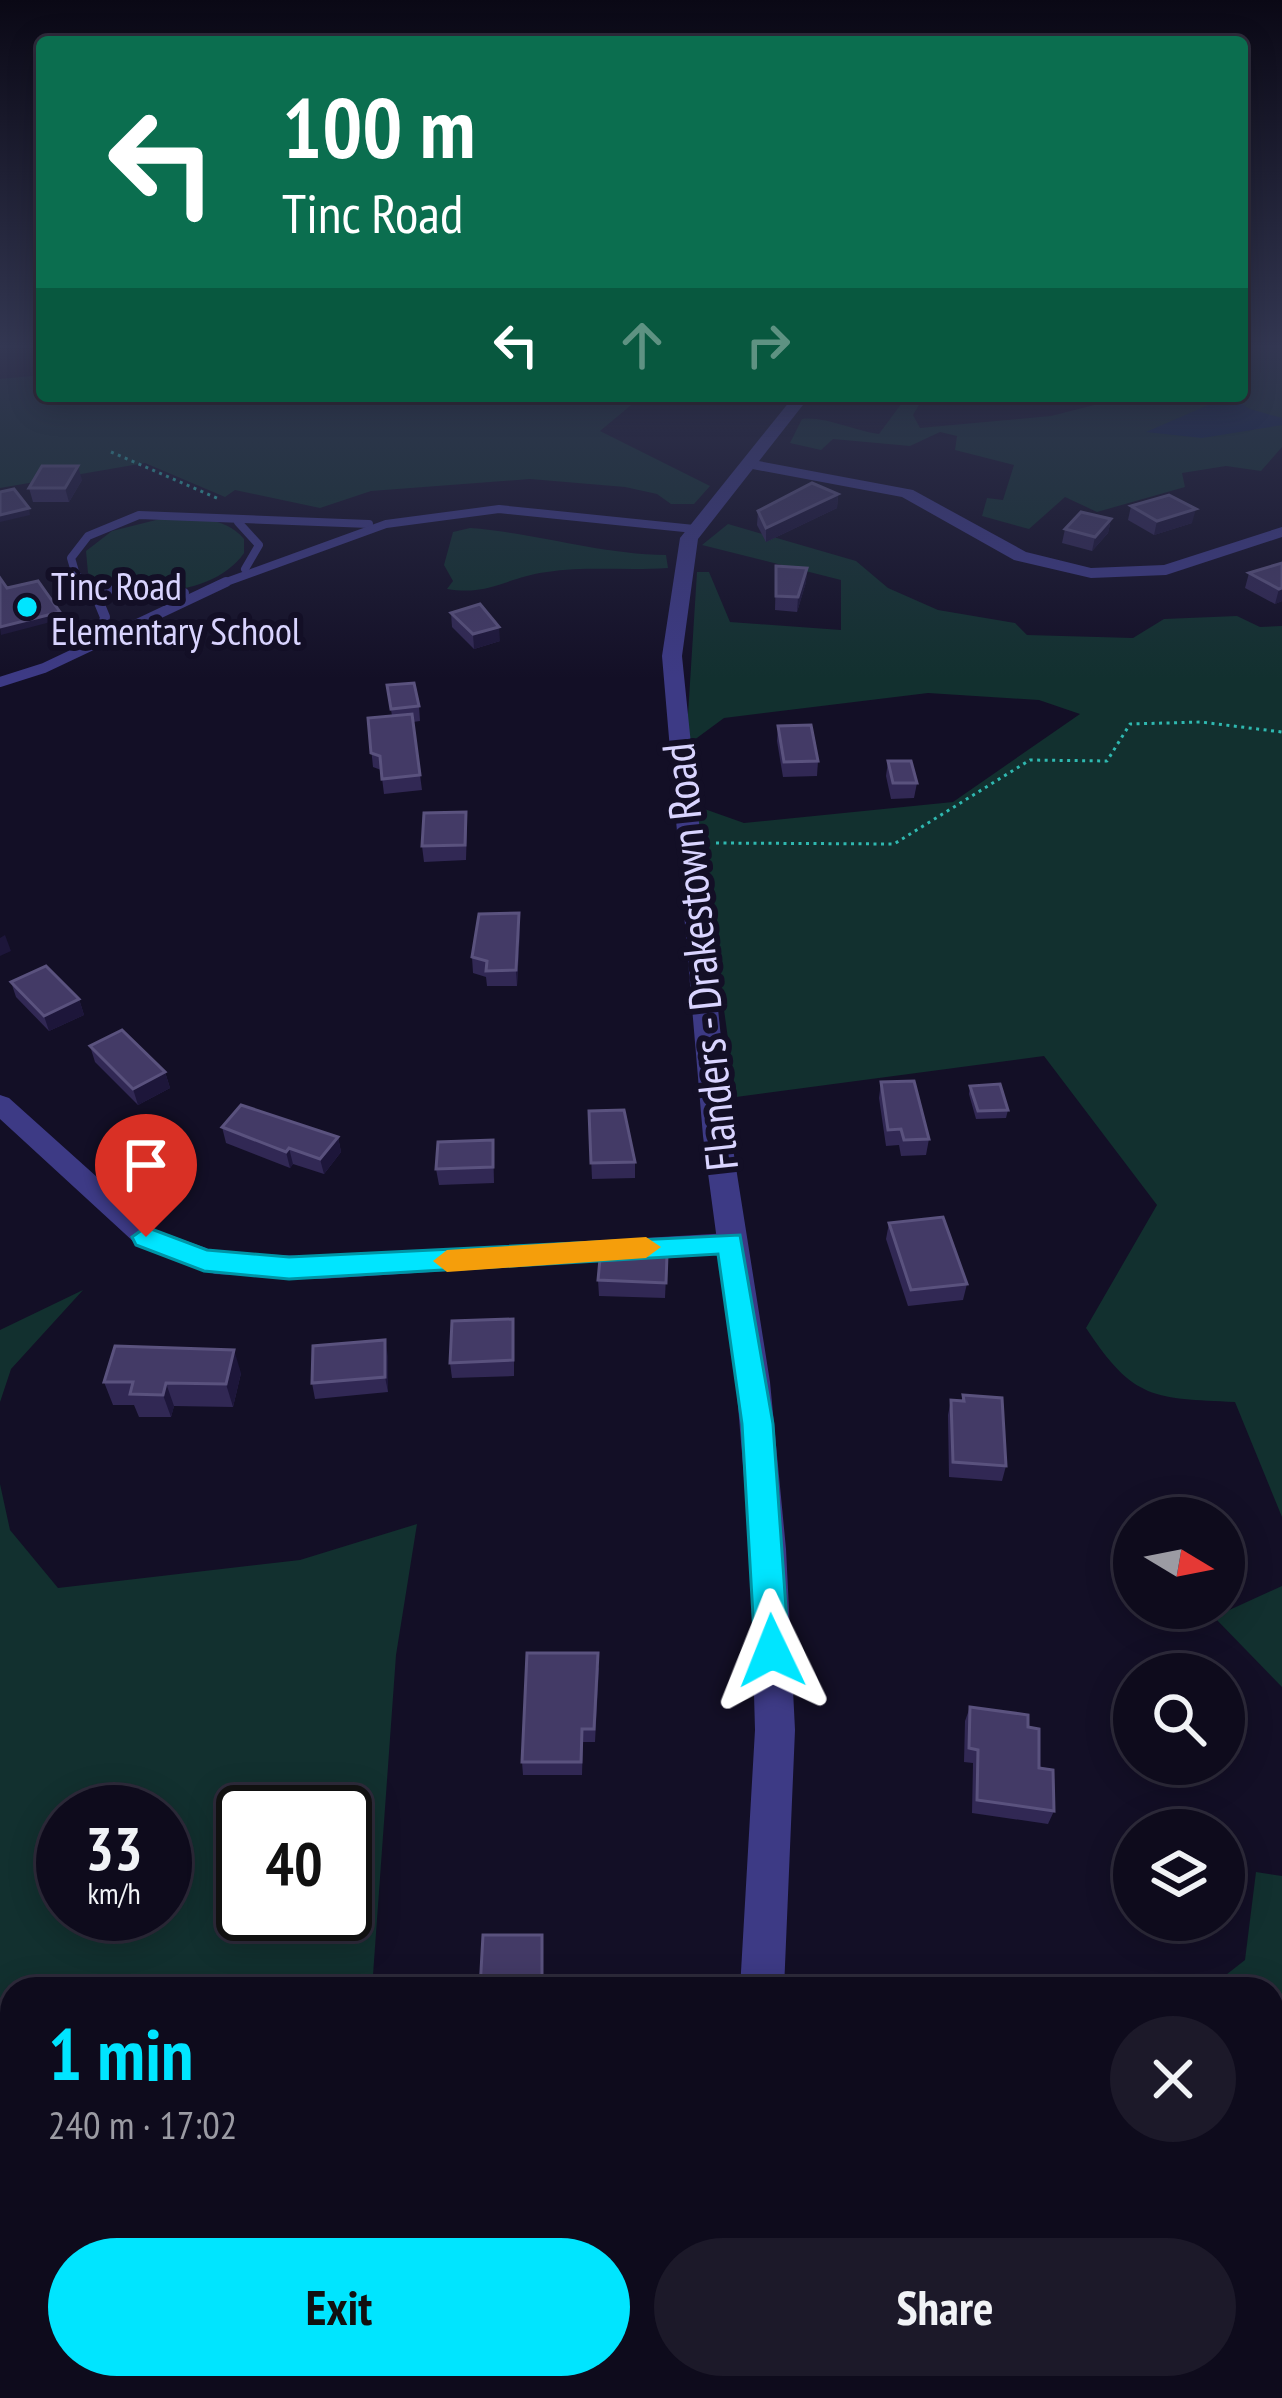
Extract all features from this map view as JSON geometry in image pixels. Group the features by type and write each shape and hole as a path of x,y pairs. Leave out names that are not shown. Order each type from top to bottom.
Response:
{"street":[{"name":"Flanders - Drakestown Road","path":"755,455 694,529 685,550 672,656 730,1243 758,1424 771,1611 775,1730 763,1977"},
{"path":"748,464 907,493 1020,556 1091,573 1166,570 1282,532"},
{"path":"0,1104 146,1237 215,1263 320,1268 730,1243"}],"lane":[{"path":"200,591 142,596 94,588 76,575 71,558 100,530 166,512 386,524 499,509 694,529"},
{"path":"228,518 251,530 259,544 239,575"},
{"path":"0,682 44,668 239,575 386,524"},
{"path":"94,588 105,617 100,639"}],"path":[{"path":"119,455 210,494 247,520"},
{"path":"687,843 894,844 1030,760 1107,761 1130,724 1201,722 1282,732"}],"green space":[{"path":"0,455 648,455 710,486 694,504 671,504 657,494 625,487 530,479 371,491 320,508 235,490 225,497 145,463 0,488"},
{"path":"974,455 1275,455 1261,471 1226,466 1182,473 1185,487 1097,512 1065,497 1029,529 982,516 987,498 1003,500 1014,465"},
{"path":"164,518 227,526 244,539 244,553 213,579 170,590 125,588 88,573 86,551 112,531"},
{"path":"728,524 856,561 888,588 938,610 1015,623 1027,635 1133,638 1164,619 1237,616 1260,627 1282,626 1282,1517 1235,1402 1148,1391 1118,1370 1086,1328 1157,1205 1044,1056 736,1097 696,806 744,823 953,802 1080,714 1039,700 928,693 724,718 686,746 697,572 709,572 730,622 841,630 841,580 702,545"},
{"path":"470,528 666,555 668,568 562,570 475,590 447,589 453,581 444,565 453,532"},
{"path":"83,1290 11,1369 0,1402 0,1330"},
{"path":"0,1484 10,1530 58,1588 300,1560 417,1524 396,1655 373,1977 0,1977"},
{"path":"1282,1586 1282,1687 1226,1629 1245,1629 1245,1603"},
{"path":"1256,1872 1282,1876 1282,1977 1223,1977 1245,1960"}],"building":[{"path":"42,466 78,466 65,488 29,488"},
{"path":"812,483 838,494 766,528 758,511"},
{"name":"Tinc Road Elementary School","path":"14,489 29,508 0,515 0,492"},
{"path":"1169,495 1196,509 1157,521 1131,506"},
{"path":"1081,512 1111,519 1095,537 1065,529"},
{"path":"1282,563 1279,589 1249,573"},
{"path":"776,566 807,568 798,597 776,596"},
{"name":"Tinc Road Elementary School","path":"0,578 7,588 38,581 60,612 0,627"},
{"path":"480,604 499,627 473,634 451,613"},
{"path":"414,683 419,706 391,709 387,685"},
{"path":"412,714 420,775 382,779 380,756 371,753 368,718"},
{"path":"811,725 818,761 784,762 778,726"},
{"path":"888,761 911,761 917,783 893,783"},
{"path":"466,812 465,845 422,846 424,813"},
{"path":"519,913 516,970 486,971 487,961 472,957 479,914"},
{"path":"46,966 79,999 44,1016 11,982"},
{"path":"122,1030 165,1072 133,1089 90,1046"},
{"path":"914,1081 929,1139 904,1140 901,1129 888,1130 881,1082"},
{"path":"1000,1084 1008,1110 978,1111 970,1086"},
{"path":"241,1105 338,1137 320,1159 289,1148 286,1152 222,1127"},
{"path":"624,1110 635,1162 591,1163 589,1111"},
{"path":"493,1140 493,1167 436,1169 438,1142"},
{"path":"943,1217 967,1284 911,1290 889,1223"},
{"path":"618,1253 667,1255 666,1283 598,1280 600,1259 618,1259"},
{"path":"513,1319 513,1360 450,1363 452,1321"},
{"path":"385,1340 385,1377 312,1383 313,1346"},
{"path":"115,1346 234,1350 226,1384 166,1383 163,1395 130,1394 133,1382 104,1382"},
{"path":"963,1395 1002,1398 1006,1466 953,1462 951,1400 964,1401"},
{"path":"527,1653 598,1653 594,1729 582,1729 581,1762 522,1762"},
{"path":"970,1707 1028,1715 1028,1727 1039,1729 1039,1768 1053,1770 1054,1811 977,1800 978,1750 969,1748"},
{"path":"483,1935 542,1935 542,1977 481,1977"}],"slow traffic":[{"path":"447,1261 646,1247"}],"place":[{"name":"Tinc Road Elementary School","path":"27,607"}],"route":[{"path":"146,1237 204,1261 259,1268 730,1243 758,1424 772,1651"}]}
